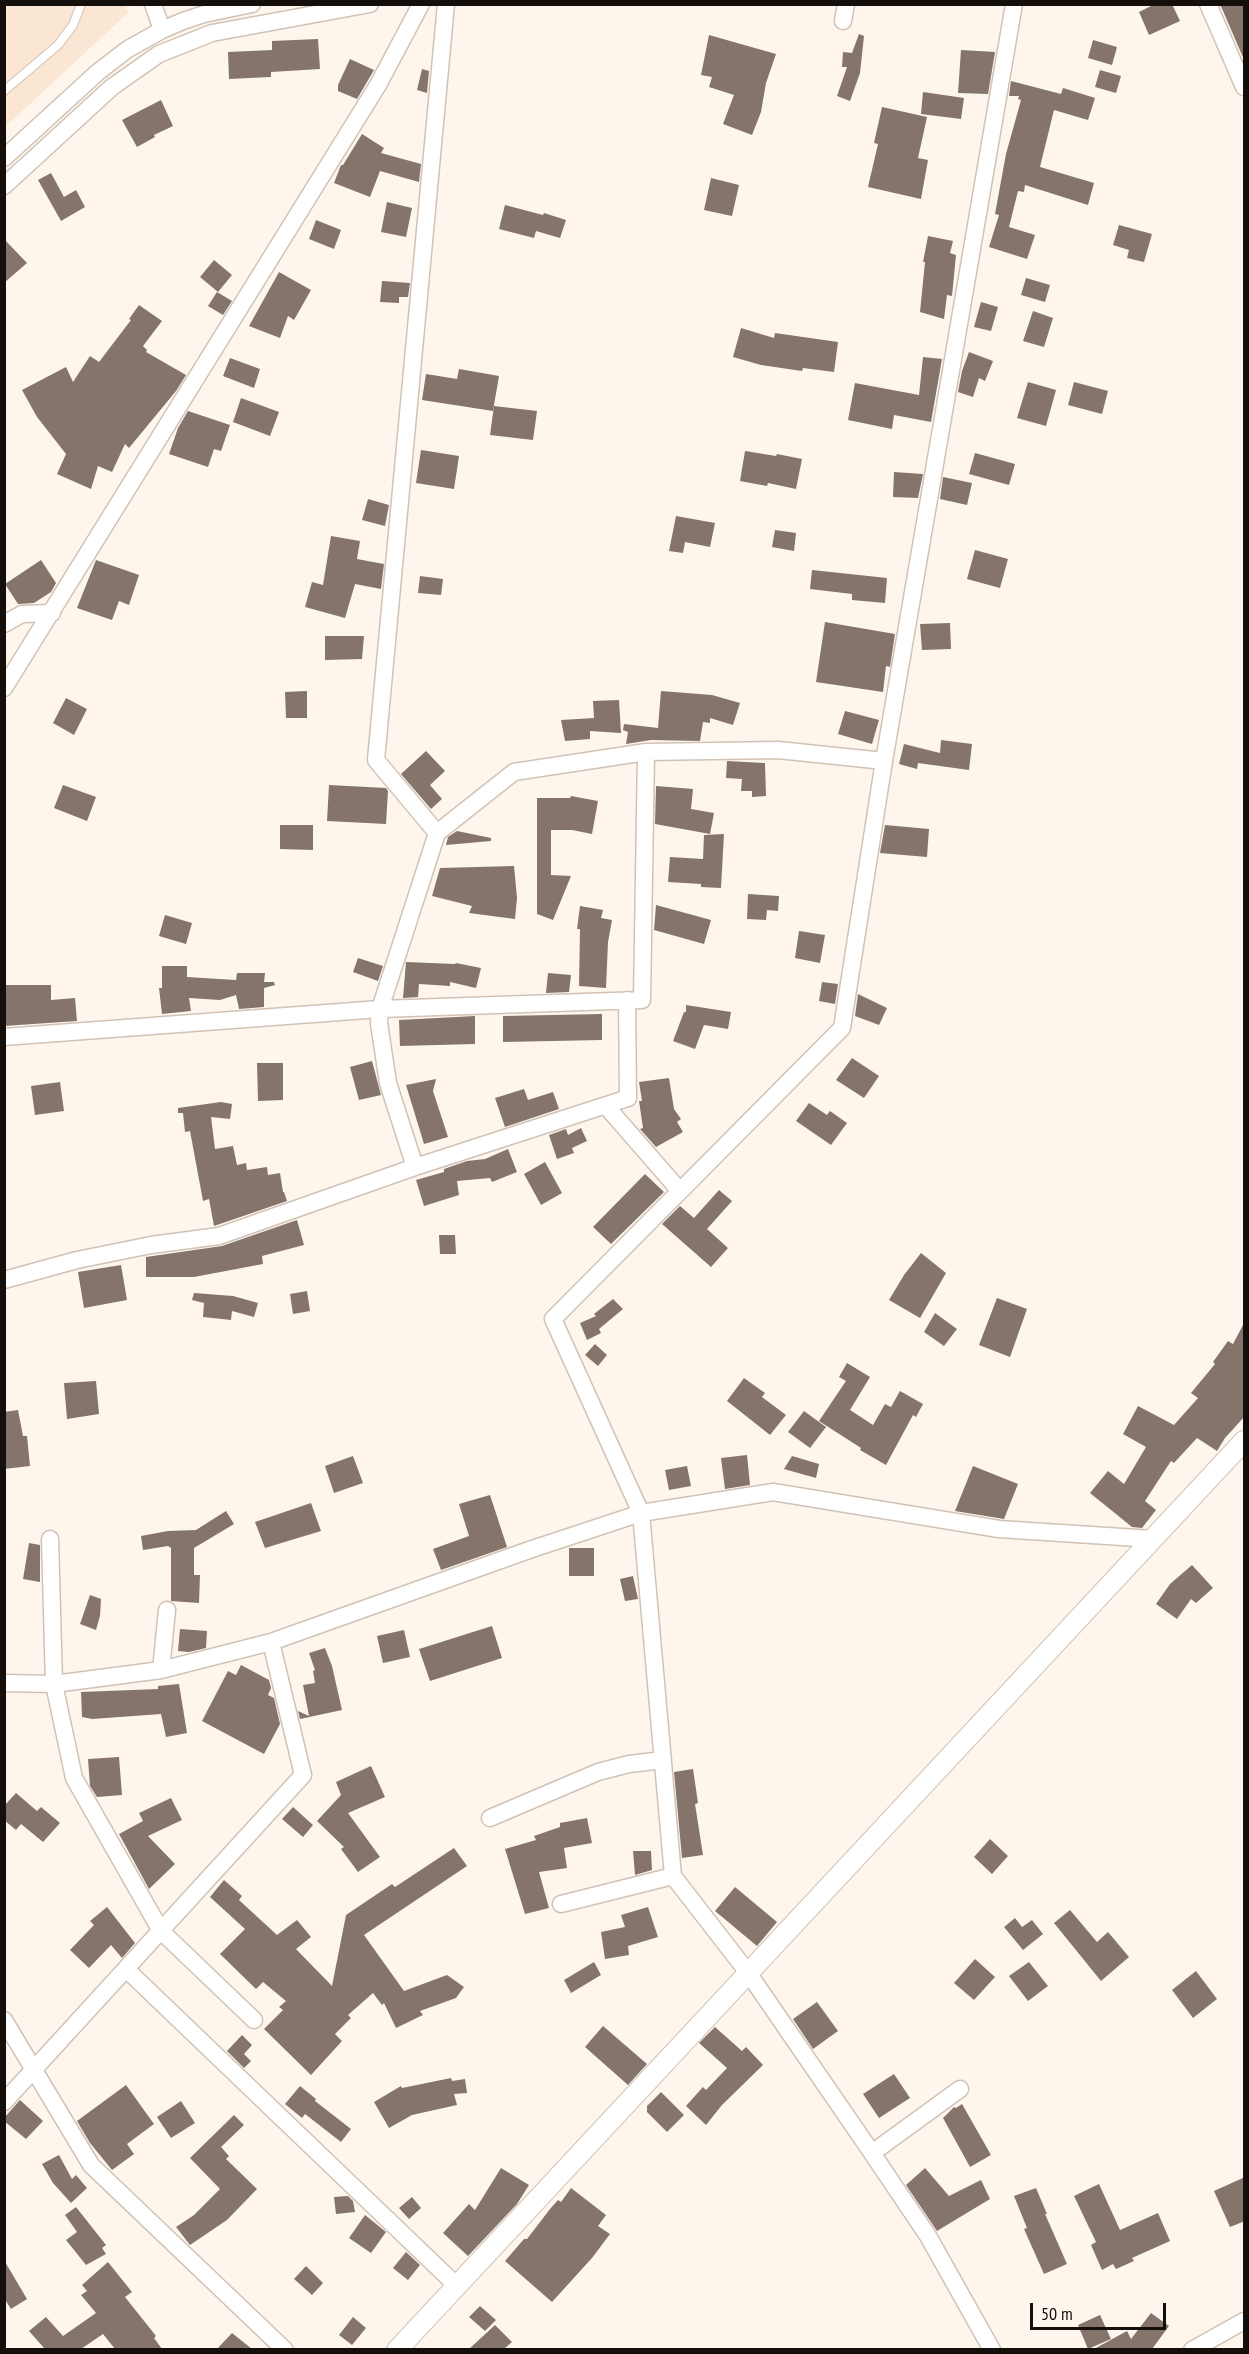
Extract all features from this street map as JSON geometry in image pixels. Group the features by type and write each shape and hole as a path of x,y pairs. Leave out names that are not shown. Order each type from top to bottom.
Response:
{"street":[{"path":"153,4 162,30"},
{"path":"4,158 98,72 128,49 162,30 204,14 252,4"},
{"path":"4,186 112,87 159,54 212,33 370,4"},
{"path":"4,688 378,85 421,4"},
{"path":"437,833 376,760 446,4"},
{"path":"992,2349 928,2236 748,1974 673,1876 641,1512 553,1318 843,1028 884,761 1014,4"},
{"path":"1208,4 1245,87"},
{"path":"4,624 22,614 52,613"},
{"path":"415,1167 388,1083 379,1023 380,1009 437,833 514,772 646,752 778,750 884,761"},
{"path":"4,1037 380,1009 642,1000 646,752"},
{"path":"4,1280 77,1260 150,1245 219,1236 415,1167 628,1098 627,1000"},
{"path":"606,1106 680,1191"},
{"path":"397,2349 1245,1441"},
{"path":"4,1683 54,1683 161,1670 271,1642 641,1512 773,1492 999,1529 1153,1539"},
{"path":"50,1539 54,1683 74,1778 161,1931 254,2020"},
{"path":"161,1670 167,1610"},
{"path":"4,2102 303,1775 271,1642"},
{"path":"490,1818 598,1772 629,1764 663,1760"},
{"path":"561,1904 673,1876"},
{"path":"126,1969 457,2286"},
{"path":"4,2020 91,2165 285,2349"},
{"path":"872,2153 960,2089"},
{"path":"1192,2349 1245,2321"}],"lane":[{"path":"4,92 58,45 73,25 81,4"}],"shaded area":[{"path":"5,5 126,5 128,13 5,127"}],"building":[{"path":"1155,4 1172,4 1180,21 1149,35 1139,12"},
{"path":"1220,4 1245,4 1245,62"},
{"path":"859,34 864,36 860,73 850,101 837,96 847,67 842,67 843,52 852,53"},
{"path":"709,35 776,54 766,83 761,112 752,135 723,124 734,95 709,87 712,77 701,75"},
{"path":"318,39 320,69 271,72 271,77 229,79 228,52 272,50 272,41"},
{"path":"1093,40 1117,47 1112,65 1088,58"},
{"path":"961,50 995,52 988,94 958,93"},
{"path":"350,59 374,70 357,99 338,91 338,85"},
{"path":"422,69 429,71 427,93 417,90"},
{"path":"1100,70 1121,76 1116,93 1095,87"},
{"path":"1011,81 1061,94 1063,88 1095,98 1088,120 1054,110 1040,167 1094,183 1088,205 1025,185 1024,192 1018,191 1009,227 1035,235 1027,259 989,247 999,215 995,214 1006,154 1021,100 1018,99 1019,96 1009,96"},
{"path":"923,92 964,98 961,119 921,114"},
{"path":"161,100 173,126 137,147 122,120"},
{"path":"882,107 927,117 918,158 928,160 921,199 868,187 878,144 874,143"},
{"path":"362,134 384,148 381,153 421,164 419,182 380,171 370,197 334,183 341,165"},
{"path":"51,173 64,197 76,190 85,207 61,221 38,180"},
{"path":"711,178 739,185 732,216 704,210"},
{"path":"387,202 412,208 406,237 381,232"},
{"path":"505,205 566,220 560,238 536,231 534,238 499,229"},
{"path":"316,220 341,230 334,249 309,239"},
{"path":"1119,225 1152,234 1144,262 1127,258 1129,250 1113,245"},
{"path":"928,236 953,241 950,253 956,255 952,296 947,295 944,319 920,312 925,262 923,262"},
{"path":"4,239 27,263 4,283"},
{"path":"214,260 232,275 218,292 200,277"},
{"path":"279,272 311,290 294,320 288,316 280,338 249,326"},
{"path":"1026,278 1050,285 1045,302 1021,295"},
{"path":"382,281 410,283 408,297 399,297 399,303 380,302"},
{"path":"217,292 232,301 223,315 208,306"},
{"path":"981,302 998,307 991,331 974,327"},
{"path":"139,305 162,321 143,346 146,352 186,375 176,391 129,448 125,444 112,472 98,466 91,489 57,474 66,454 37,417 22,390 66,367 73,382 90,356 99,362 131,320 129,319"},
{"path":"1033,311 1053,318 1044,347 1023,341"},
{"path":"741,328 774,338 775,333 838,342 834,372 803,368 802,371 761,365 733,357"},
{"path":"969,352 993,361 985,381 979,378 973,397 958,392"},
{"path":"923,357 942,359 931,422 894,415 892,429 848,420 855,383 919,395"},
{"path":"230,358 260,369 254,388 223,376"},
{"path":"459,369 499,376 493,411 422,400 426,374 457,379"},
{"path":"1028,382 1056,390 1046,426 1017,418"},
{"path":"1074,382 1108,391 1102,414 1068,405"},
{"path":"241,398 279,412 270,436 233,422"},
{"path":"494,406 537,411 533,440 490,435"},
{"path":"188,411 230,425 221,451 214,449 208,467 169,454 178,428"},
{"path":"421,450 459,456 454,489 416,483"},
{"path":"745,451 802,459 796,489 768,483 767,486 740,481"},
{"path":"975,453 1015,464 1009,485 969,474"},
{"path":"894,472 923,474 918,498 893,497"},
{"path":"943,477 972,483 967,505 940,499"},
{"path":"368,499 389,505 385,526 362,520"},
{"path":"676,516 715,523 710,547 685,542 683,553 669,551"},
{"path":"775,530 796,533 794,551 772,547"},
{"path":"331,536 360,541 357,559 384,564 381,589 355,584 345,618 305,607 312,582 323,585"},
{"path":"975,550 1008,559 1000,588 967,579"},
{"path":"41,560 56,583 51,592 34,603 18,604 5,584"},
{"path":"96,560 139,575 129,605 119,601 112,620 77,608"},
{"path":"812,570 887,578 885,603 852,600 852,594 810,589"},
{"path":"420,576 443,579 441,595 418,593"},
{"path":"825,622 895,634 890,667 886,666 883,692 816,682"},
{"path":"950,623 951,649 922,650 920,624"},
{"path":"325,636 364,636 362,659 325,660"},
{"path":"307,691 307,718 286,718 285,692"},
{"path":"661,691 712,695 740,703 733,725 710,718 710,723 703,722 700,741 651,740 626,744 628,732 623,730 624,724 658,728"},
{"path":"66,698 87,709 74,735 53,723"},
{"path":"619,700 621,733 590,731 590,739 565,741 561,720 594,718 593,701"},
{"path":"845,711 879,720 872,744 838,734"},
{"path":"941,740 972,744 969,770 918,763 917,769 899,764 904,744 940,753"},
{"path":"426,751 445,771 430,785 442,799 431,809 401,774"},
{"path":"727,761 765,763 766,796 752,797 752,791 741,791 742,779 726,778"},
{"path":"63,785 96,797 87,821 54,808"},
{"path":"329,785 386,788 388,791 386,824 327,821"},
{"path":"656,786 693,789 691,809 714,813 710,834 655,824"},
{"path":"571,796 598,801 592,834 572,830 551,830 551,875 571,876 553,920 537,914 537,798 570,798"},
{"path":"280,825 313,825 313,850 280,849"},
{"path":"885,825 929,829 927,857 880,853"},
{"path":"457,831 491,838 491,841 446,845 448,837"},
{"path":"724,834 721,888 668,882 670,857 703,859 704,835"},
{"path":"514,866 517,898 515,919 469,913 472,906 432,896 440,868"},
{"path":"748,894 779,896 778,911 767,910 766,920 747,919"},
{"path":"656,905 711,920 704,944 654,930"},
{"path":"580,906 603,910 601,918 612,920 608,942 606,988 579,986 580,929 577,929"},
{"path":"165,915 192,923 186,944 159,936"},
{"path":"799,931 825,935 820,963 795,958"},
{"path":"358,958 383,966 378,981 353,972"},
{"path":"406,962 456,963 481,968 476,988 450,982 450,986 419,984 418,997 403,998"},
{"path":"162,966 187,966 187,977 236,980 237,973 265,973 264,982 274,982 275,985 264,988 264,1007 239,1009 236,995 220,1000 189,998 191,1011 162,1014 159,988 162,988"},
{"path":"548,973 571,975 569,992 546,993"},
{"path":"822,982 838,984 835,1004 819,1001"},
{"path":"4,985 51,985 51,1000 75,998 77,1021 4,1026"},
{"path":"858,994 887,1008 879,1025 855,1016"},
{"path":"686,1005 731,1012 728,1029 704,1025 695,1049 673,1041 684,1012 686,1012"},
{"path":"602,1014 602,1040 503,1042 503,1016"},
{"path":"475,1016 475,1044 400,1046 399,1020"},
{"path":"852,1058 879,1076 864,1098 836,1080"},
{"path":"372,1061 381,1095 359,1100 350,1067"},
{"path":"257,1063 283,1063 283,1100 258,1101"},
{"path":"669,1078 674,1109 681,1119 677,1122 683,1132 656,1147 640,1129 643,1128 639,1082"},
{"path":"436,1079 433,1091 448,1137 424,1144 406,1085"},
{"path":"60,1082 64,1111 35,1115 31,1086"},
{"path":"524,1089 528,1100 553,1092 559,1109 505,1127 495,1098"},
{"path":"221,1102 232,1104 230,1119 211,1117 215,1149 233,1146 237,1165 246,1163 247,1170 267,1167 268,1175 280,1173 287,1201 214,1226 209,1199 203,1201 190,1131 185,1132 183,1113 178,1113 178,1108"},
{"path":"809,1103 827,1115 830,1111 847,1123 831,1145 796,1121"},
{"path":"581,1128 587,1141 572,1148 574,1153 557,1159 549,1135 566,1129 568,1135"},
{"path":"508,1149 517,1172 492,1182 490,1178 457,1181 459,1195 424,1206 416,1180 444,1172 444,1169 467,1161 485,1159"},
{"path":"545,1162 562,1193 541,1205 524,1174"},
{"path":"645,1174 664,1192 611,1244 593,1227"},
{"path":"719,1190 732,1201 707,1229 728,1248 711,1267 662,1224 680,1206 694,1218"},
{"path":"297,1220 304,1245 262,1256 263,1264 194,1277 146,1277 146,1257 222,1246"},
{"path":"439,1235 455,1235 456,1254 440,1254"},
{"path":"921,1253 946,1273 920,1318 889,1300"},
{"path":"121,1265 127,1300 84,1308 78,1272"},
{"path":"307,1291 310,1311 293,1314 290,1294"},
{"path":"194,1293 233,1296 258,1303 254,1317 232,1311 231,1320 203,1317 204,1303 192,1300"},
{"path":"997,1298 1027,1309 1010,1357 979,1345"},
{"path":"613,1299 623,1309 599,1329 601,1333 587,1340 580,1323 596,1316 594,1314"},
{"path":"935,1313 957,1329 944,1346 924,1332"},
{"path":"1245,1321 1245,1416 1225,1438 1217,1451 1197,1438 1174,1463 1171,1461 1145,1501 1156,1510 1142,1528 1132,1527 1090,1493 1108,1471 1124,1484 1146,1447 1123,1434 1138,1406 1174,1425 1198,1398 1191,1393 1215,1364 1213,1362 1228,1341 1233,1344"},
{"path":"595,1344 607,1355 598,1366 585,1355"},
{"path":"847,1363 870,1377 850,1410 873,1425 885,1404 891,1407 900,1391 923,1404 916,1417 913,1415 886,1465 819,1421 846,1381 839,1377"},
{"path":"744,1378 765,1393 762,1397 786,1415 770,1435 727,1401"},
{"path":"96,1381 99,1414 67,1419 64,1383"},
{"path":"18,1410 23,1436 27,1436 30,1466 4,1469 4,1412"},
{"path":"804,1411 826,1427 810,1448 788,1432"},
{"path":"747,1455 750,1485 725,1489 721,1458"},
{"path":"353,1456 363,1483 334,1493 325,1466"},
{"path":"792,1456 819,1464 816,1478 784,1469"},
{"path":"687,1466 691,1486 669,1490 665,1470"},
{"path":"973,1466 1018,1484 1004,1519 955,1511"},
{"path":"490,1495 507,1547 441,1570 433,1549 469,1536 459,1504"},
{"path":"311,1503 321,1531 265,1548 255,1522"},
{"path":"226,1511 234,1524 194,1548 194,1575 200,1575 199,1603 171,1601 171,1548 168,1546 143,1550 141,1536 168,1531 196,1530"},
{"path":"29,1543 40,1545 40,1582 23,1579"},
{"path":"569,1548 594,1548 594,1576 569,1576"},
{"path":"1192,1565 1213,1588 1196,1603 1191,1599 1177,1619 1156,1604 1170,1584"},
{"path":"633,1576 638,1599 625,1601 620,1579"},
{"path":"90,1595 101,1599 96,1630 80,1624"},
{"path":"492,1626 502,1658 430,1681 419,1649"},
{"path":"180,1629 207,1631 206,1648 189,1652 178,1651"},
{"path":"404,1630 410,1657 383,1663 377,1636"},
{"path":"325,1648 332,1666 342,1710 300,1719 298,1711 309,1716 303,1685 315,1683 313,1671 315,1670 309,1653"},
{"path":"241,1665 269,1680 271,1688 268,1695 274,1698 280,1724 264,1754 202,1721 228,1671 236,1675"},
{"path":"179,1684 187,1733 166,1737 161,1714 92,1719 82,1717 81,1692 158,1689 158,1686"},
{"path":"119,1757 122,1795 97,1797 90,1786 88,1759"},
{"path":"371,1766 385,1797 348,1813 380,1857 358,1872 341,1849 344,1847 317,1821 341,1795 336,1782"},
{"path":"693,1769 698,1803 695,1804 703,1855 682,1858 674,1772"},
{"path":"16,1793 37,1811 41,1807 60,1823 43,1842 21,1824 16,1830 4,1820 4,1806"},
{"path":"171,1798 182,1820 148,1836 175,1864 149,1889 119,1834 143,1821 139,1813"},
{"path":"293,1807 313,1825 303,1837 282,1819"},
{"path":"587,1818 592,1843 564,1848 567,1868 539,1872 549,1908 525,1914 505,1849 536,1840 534,1836 560,1827 560,1823"},
{"path":"990,1839 1008,1856 992,1874 974,1857"},
{"path":"454,1848 467,1866 364,1935 404,1991 447,1975 464,1987 456,1998 420,2011 423,2015 396,2028 384,2003 382,2005 373,1993 348,2015 351,2018 335,2034 342,2041 311,2075 264,2029 283,2010 279,2007 286,2001 263,1982 256,1989 220,1954 245,1929 210,1897 224,1880 242,1896 239,1900 277,1935 297,1920 311,1937 296,1949 332,1986 346,1915 392,1884 395,1887"},
{"path":"633,1851 651,1851 652,1870 635,1875"},
{"path":"735,1887 777,1922 757,1946 715,1911"},
{"path":"107,1907 135,1943 122,1958 111,1945 89,1968 70,1950 94,1925 90,1921"},
{"path":"648,1907 658,1937 628,1946 629,1955 605,1959 601,1932 625,1927 621,1915"},
{"path":"1070,1910 1097,1942 1108,1932 1129,1957 1101,1981 1054,1923"},
{"path":"1015,1918 1022,1927 1032,1920 1043,1934 1023,1950 1004,1927"},
{"path":"975,1959 995,1977 974,2000 954,1983"},
{"path":"594,1962 601,1975 571,1993 564,1980"},
{"path":"1029,1962 1048,1986 1028,2001 1009,1976"},
{"path":"1196,1971 1217,1999 1193,2018 1172,1990"},
{"path":"817,2002 838,2031 813,2049 793,2019"},
{"path":"603,2026 647,2064 628,2085 585,2047"},
{"path":"715,2027 742,2051 746,2047 763,2065 722,2105 706,2125 686,2106 703,2087 706,2090 727,2068 699,2043"},
{"path":"242,2035 252,2045 244,2054 251,2061 244,2068 227,2051"},
{"path":"894,2074 910,2098 879,2118 863,2094"},
{"path":"451,2078 452,2081 465,2079 467,2093 454,2094 457,2105 412,2115 389,2128 374,2102 401,2086 402,2088"},
{"path":"126,2085 154,2124 127,2144 134,2154 112,2170 90,2143 77,2121"},
{"path":"300,2086 351,2129 341,2142 305,2114 302,2118 285,2104"},
{"path":"661,2092 684,2115 667,2132 647,2112 647,2106"},
{"path":"20,2100 43,2121 26,2139 4,2121 4,2118"},
{"path":"181,2101 195,2123 171,2138 157,2117"},
{"path":"962,2104 991,2155 970,2167 943,2118 954,2107"},
{"path":"234,2115 244,2125 221,2147 229,2156 226,2159 257,2189 227,2220 190,2245 176,2227 194,2215 220,2189 190,2158"},
{"path":"59,2155 72,2179 76,2175 87,2188 71,2203 53,2183 42,2164"},
{"path":"501,2168 529,2185 517,2204 468,2256 443,2233 469,2204 475,2210"},
{"path":"925,2168 949,2196 981,2180 990,2199 937,2231 906,2185"},
{"path":"1245,2177 1245,2221 1230,2227 1214,2191"},
{"path":"1099,2184 1120,2230 1158,2213 1170,2241 1132,2258 1134,2261 1116,2269 1113,2264 1102,2270 1091,2245 1096,2242 1074,2196"},
{"path":"571,2188 606,2215 598,2226 610,2234 592,2258 552,2302 505,2261 524,2239 527,2239 558,2200 561,2202"},
{"path":"1036,2188 1067,2264 1044,2274 1024,2229 1027,2228 1014,2196"},
{"path":"348,2196 353,2201 355,2212 336,2214 334,2197"},
{"path":"412,2197 421,2208 409,2219 399,2208"},
{"path":"76,2207 106,2245 102,2248 106,2254 86,2265 66,2240 77,2232 65,2215"},
{"path":"365,2215 386,2232 371,2253 349,2238"},
{"path":"406,2252 420,2265 408,2280 393,2268"},
{"path":"4,2260 27,2299 11,2309 4,2298"},
{"path":"108,2262 132,2292 125,2297 156,2336 154,2338 162,2349 115,2349 103,2334 81,2349 43,2349 29,2331 46,2317 63,2336 96,2313 81,2295 87,2291 82,2285"},
{"path":"306,2266 323,2283 312,2295 294,2279"},
{"path":"480,2306 496,2320 485,2331 469,2317"},
{"path":"1151,2313 1169,2326 1152,2349 1094,2349 1127,2331 1131,2339"},
{"path":"1100,2315 1111,2339 1088,2349 1078,2325"},
{"path":"353,2317 366,2328 352,2345 339,2335"},
{"path":"495,2325 512,2342 504,2349 469,2349"},
{"path":"232,2333 252,2349 217,2349"}]}
